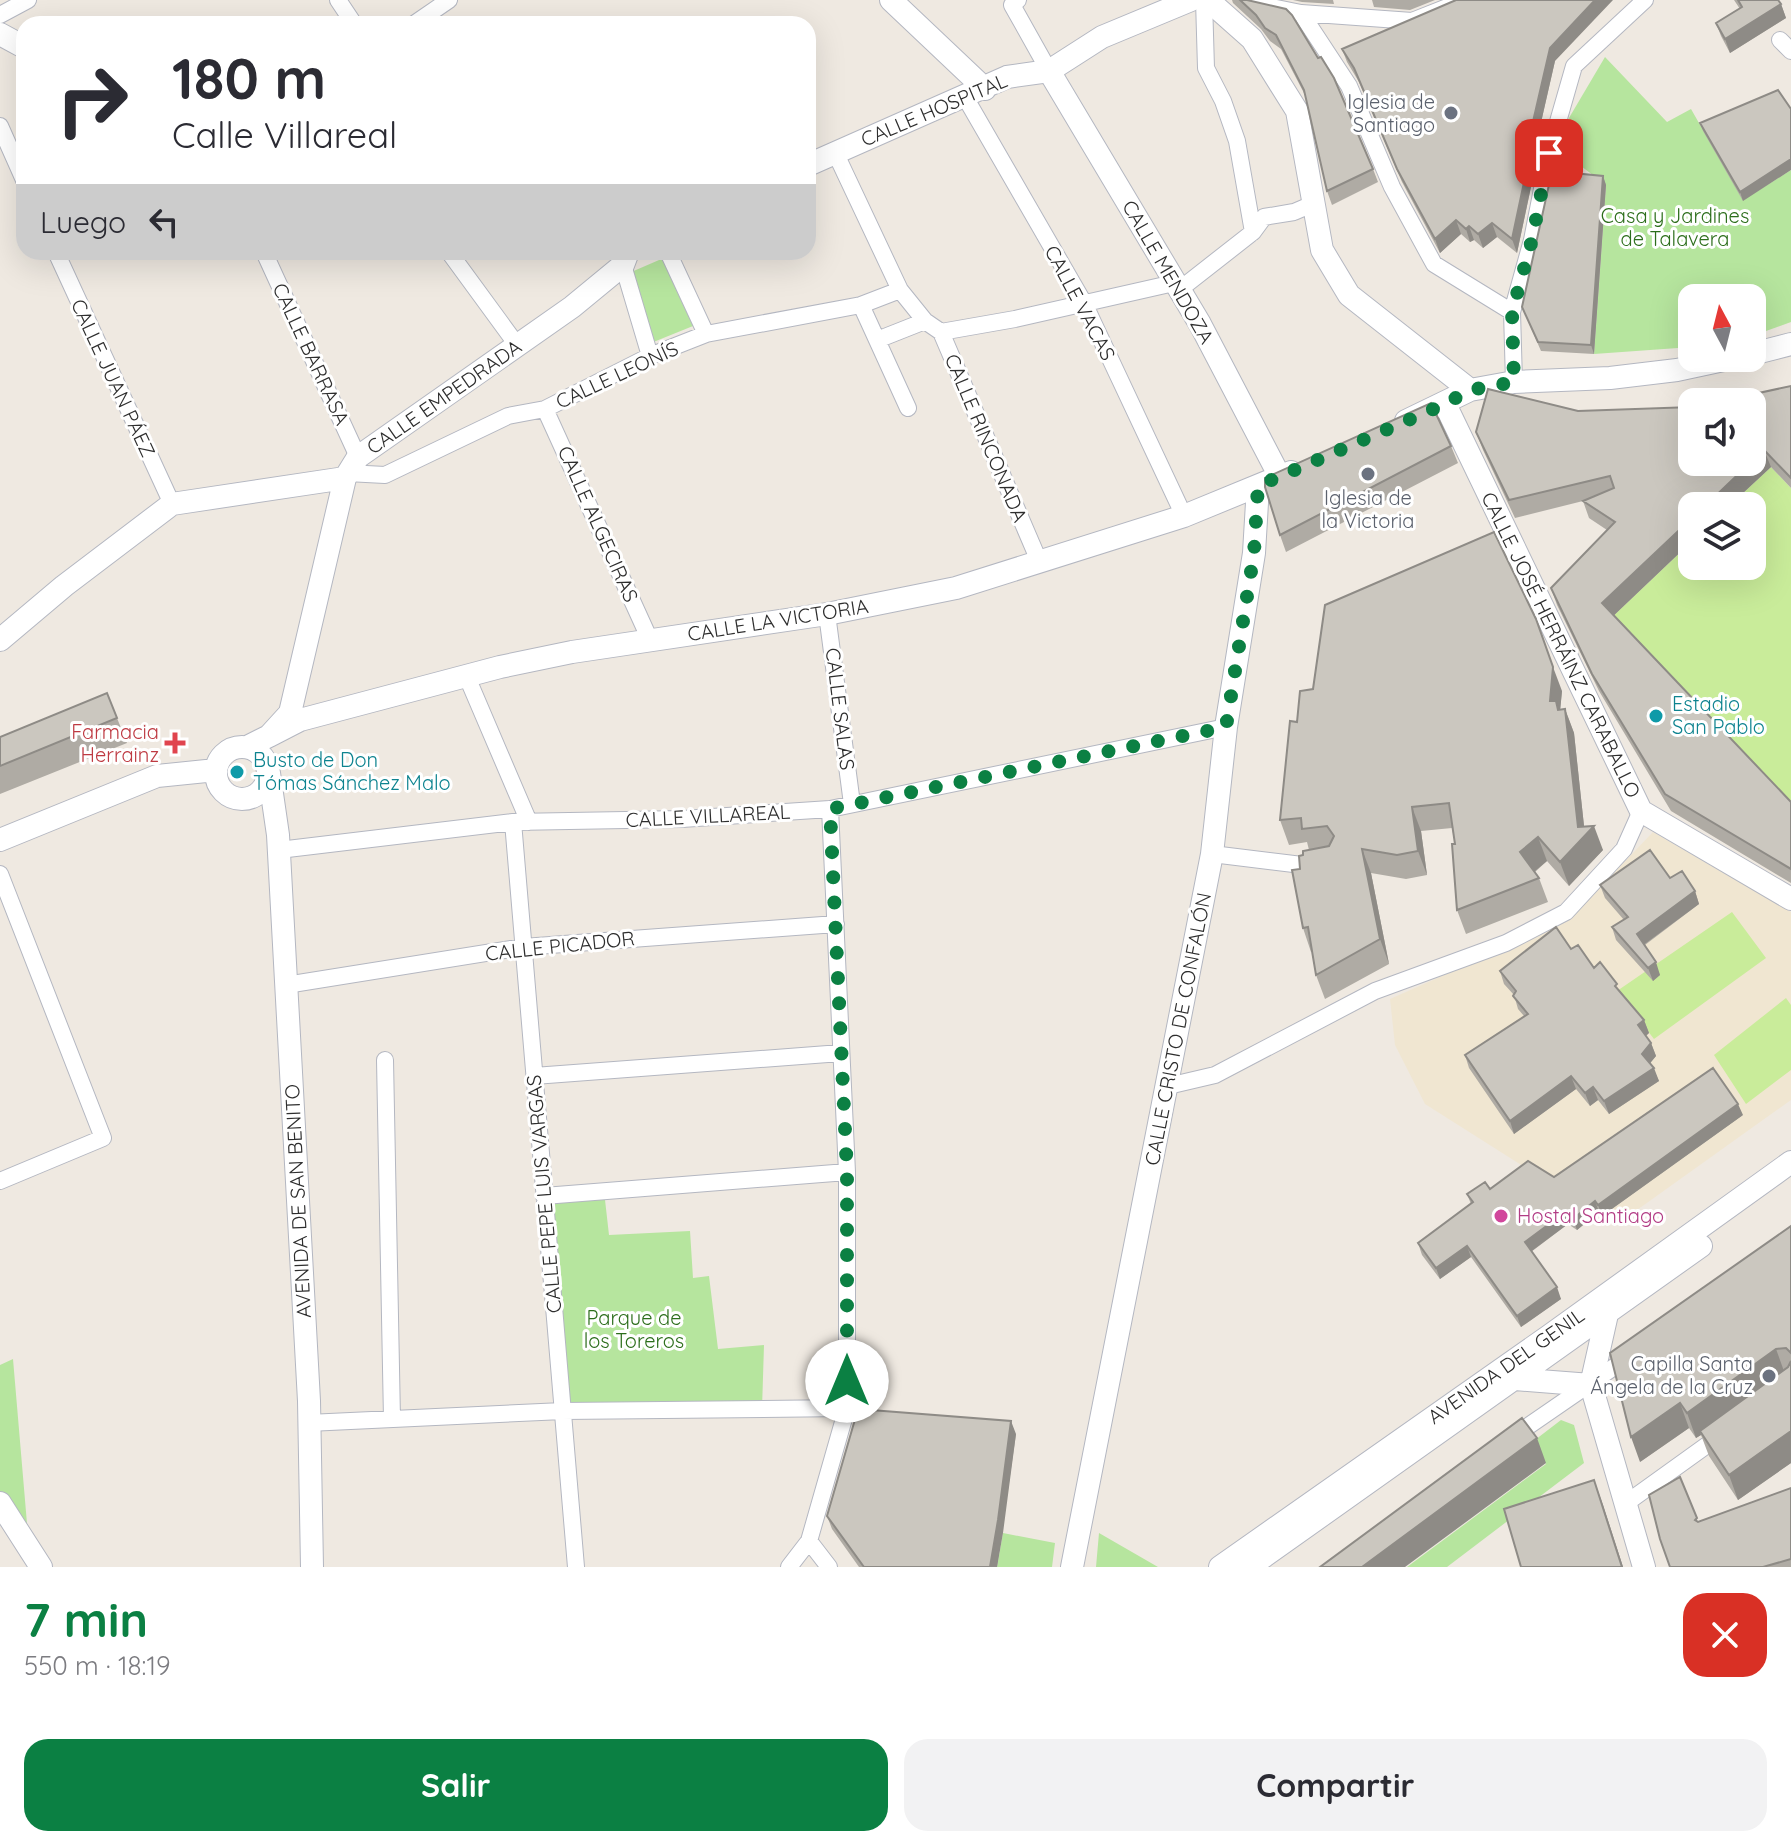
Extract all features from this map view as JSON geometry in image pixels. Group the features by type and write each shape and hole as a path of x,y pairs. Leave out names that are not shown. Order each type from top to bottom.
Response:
{"street":[{"path":"0,15 28,0"},
{"path":"426,16 449,0"},
{"path":"891,0 975,93"},
{"path":"1018,0 1012,5 1049,71"},
{"name":"CALLE HOSPITAL","path":"816,161 1007,77 1049,71 1102,37 1191,0"},
{"path":"1206,0 1252,39 1297,111 1322,250 1349,295 1470,390"},
{"path":"1206,0 1206,68 1223,101 1237,141 1253,232"},
{"path":"1250,0 1301,13 1412,21 1465,0"},
{"path":"1514,382 1512,312 1532,240 1549,153 1574,66 1645,0"},
{"path":"1301,13 1349,86 1392,187 1434,264 1512,312"},
{"name":"CALLE MENDOZA","path":"1049,71 1200,324 1280,477"},
{"name":"CALLE VACAS","path":"975,93 1084,303 1184,516"},
{"path":"0,126 16,162"},
{"name":"CALLE RINCONADA","path":"835,152 900,290 925,321 941,332 1039,561"},
{"path":"941,332 1177,286 1253,232 1264,217 1294,212 1315,203"},
{"name":"CALLE JUAN PÁEZ","path":"60,260 172,504"},
{"name":"CALLE BARRASA","path":"267,260 350,469"},
{"path":"455,260 517,345"},
{"name":"CALLE EMPEDRADA","path":"0,640 64,586 172,504 350,469 572,307 625,260"},
{"path":"626,260 650,356"},
{"path":"672,260 706,334"},
{"name":"CALLE LEONÍS","path":"350,469 385,475 508,416 545,409 650,356 706,334 861,305 900,290"},
{"path":"861,305 908,408"},
{"path":"877,340 925,321"},
{"path":"1766,350 1791,344"},
{"path":"1390,428 1470,390 1514,382 1678,370"},
{"name":"CALLE JOSÉ HERRÁINZ CARABALLO","path":"1168,1086 1215,1075 1375,991 1506,943 1566,912 1624,849 1641,811 1445,404"},
{"name":"CALLE ALGECIRAS","path":"545,409 650,640"},
{"name":"CALLE LA VICTORIA","path":"247,747 300,720 572,652 827,614 956,588 1184,516 1307,465"},
{"path":"269,736 290,713 350,469"},
{"name":"CALLE CRISTO DE CONFALÓN","path":"1073,1567 1212,854 1226,727 1254,553 1258,486"},
{"name":"CALLE SALAS","path":"827,614 852,804"},
{"name":"CALLE PEPE LUIS VARGAS","path":"467,677 521,822 523,947 576,1567"},
{"name":"CALLE VILLAREAL","path":"278,842 521,822 682,819 830,809 1226,727"},
{"path":"247,747 263,756 269,773 263,790 247,799 231,797 219,786 216,770 223,755 230,750 247,747"},
{"path":"0,840 157,776 216,770"},
{"name":"AVENIDA DE SAN BENITO","path":"269,773 278,842 286,985 308,1423 312,1567"},
{"path":"247,799 278,842"},
{"path":"789,1567 809,1541 847,1408 847,1172 830,809"},
{"path":"1641,811 1791,899"},
{"path":"1212,854 1302,865 1332,861"},
{"path":"0,874 103,1138 0,1181"},
{"name":"CALLE PICADOR","path":"286,985 523,947 836,924"},
{"path":"534,1076 841,1053"},
{"path":"385,1060 392,1419"},
{"name":"AVENIDA DEL GENIL","path":"1220,1567 1791,1162"},
{"path":"544,1196 847,1172"},
{"name":"AVENIDA DEL GENIL","path":"1249,1567 1791,1181"},
{"path":"1607,1314 1591,1385 1644,1567"},
{"path":"1499,1447 1640,1349"},
{"path":"1515,1379 1591,1385"},
{"path":"308,1423 563,1411 847,1408"},
{"path":"1625,1504 1740,1421"},
{"path":"0,1503 41,1567"},
{"path":"809,1541 829,1567"}],"shaded area":[{"path":"1653,832 1791,912 1791,1100 1616,1225 1425,1104 1395,1045 1390,999 1569,920"}],"green space":[{"name":"Casa y Jardines de Talavera","path":"1605,57 1667,122 1691,109 1743,200 1791,170 1791,322 1766,331 1766,284 1678,284 1678,348 1594,354 1606,185 1561,151 1566,123"},
{"path":"659,260 667,260 698,324 651,343 629,273"},
{"path":"1771,467 1791,488 1791,813 1608,621 1678,554 1678,580 1766,580 1766,492 1744,492 1761,476 1766,476"},
{"path":"1732,912 1766,958 1654,1039 1617,991"},
{"path":"1786,998 1791,1005 1791,1070 1746,1104 1714,1055"},
{"name":"Parque de los Toreros","path":"604,1191 609,1235 690,1231 693,1278 709,1276 718,1349 764,1345 762,1409 563,1411 544,1196"},
{"path":"13,1359 29,1547 0,1503 0,1365"},
{"path":"1561,1420 1574,1425 1584,1463 1447,1567 1407,1567 1546,1464 1531,1443"},
{"path":"1003,1533 1055,1543 1052,1567 997,1567"},
{"path":"1099,1533 1158,1567 1096,1567"}],"building":[{"path":"1240,0 1286,9 1292,15 1334,78 1373,169 1327,191 1304,90 1276,35 1265,28"},
{"name":"Iglesia de Santiago","path":"1456,0 1595,0 1550,48 1532,126 1534,135 1512,239 1492,223 1478,234 1456,220 1435,239 1397,169 1354,68 1342,49"},
{"path":"1738,0 1778,0 1781,4 1725,39 1716,23 1742,7"},
{"path":"1778,90 1791,109 1791,159 1740,192 1700,123"},
{"path":"1552,171 1603,176 1591,345 1538,342 1522,307"},
{"path":"1791,386 1791,478 1766,452 1766,391"},
{"path":"1488,389 1578,411 1678,407 1678,476 1736,476 1720,492 1678,492 1678,531 1602,603 1791,802 1791,869 1665,794 1592,674 1551,588 1615,522 1583,501 1614,488 1610,476 1509,500 1476,432"},
{"name":"Iglesia de la Victoria","path":"1431,403 1451,446 1280,535 1265,478"},
{"path":"1494,532 1536,619 1553,667 1550,701 1556,701 1558,710 1565,709 1578,827 1594,826 1560,862 1538,837 1520,852 1539,878 1457,910 1452,844 1455,844 1449,803 1412,807 1418,851 1397,855 1362,849 1380,939 1316,975 1308,927 1303,928 1292,870 1300,869 1299,856 1303,855 1303,851 1329,846 1334,836 1327,826 1302,829 1301,818 1280,820 1290,721 1297,722 1300,691 1313,689 1325,605"},
{"path":"107,693 117,718 0,766 0,737"},
{"path":"1650,850 1670,878 1682,871 1695,891 1637,934 1656,962 1648,968 1612,927 1628,917 1600,885"},
{"path":"1556,927 1571,949 1578,945 1594,968 1600,962 1617,984 1615,986 1644,1020 1638,1025 1651,1043 1642,1054 1654,1068 1604,1101 1593,1087 1585,1093 1571,1076 1510,1121 1465,1055 1528,1014 1513,996 1516,991 1500,971"},
{"path":"1713,1068 1738,1104 1598,1205 1595,1201 1573,1219 1564,1213 1525,1242 1557,1287 1517,1316 1467,1246 1436,1268 1418,1243 1473,1202 1467,1194 1485,1182 1490,1189 1528,1161 1554,1177"},
{"path":"1791,1226 1791,1353 1786,1348 1776,1349 1687,1413 1680,1403 1631,1437 1610,1353"},
{"path":"1791,1361 1791,1431 1729,1475 1700,1431 1788,1367"},
{"path":"858,1409 1011,1421 990,1567 864,1567 827,1516"},
{"path":"1522,1418 1537,1438 1362,1567 1320,1567"},
{"path":"1680,1477 1698,1522 1791,1488 1791,1559 1763,1567 1670,1567 1649,1495"},
{"path":"1594,1480 1622,1567 1521,1567 1504,1509"}],"place":[{"name":"Iglesia de Santiago","path":"1451,113"},
{"name":"Iglesia de la Victoria","path":"1368,474"},
{"name":"Estadio San Pablo","path":"1656,716"},
{"name":"Farmacia Herrainz","path":"175,743"},
{"name":"Busto de Don Tómas Sánchez Malo","path":"237,772"},
{"name":"Hostal Santiago","path":"1501,1216"},
{"name":"Capilla Santa Ángela de la Cruz","path":"1769,1376"}],"route":[{"path":"847,1381 847,1172 830,809 1226,727 1254,553 1258,486 1445,404 1470,390 1514,382 1512,312 1532,240 1549,153"}]}
